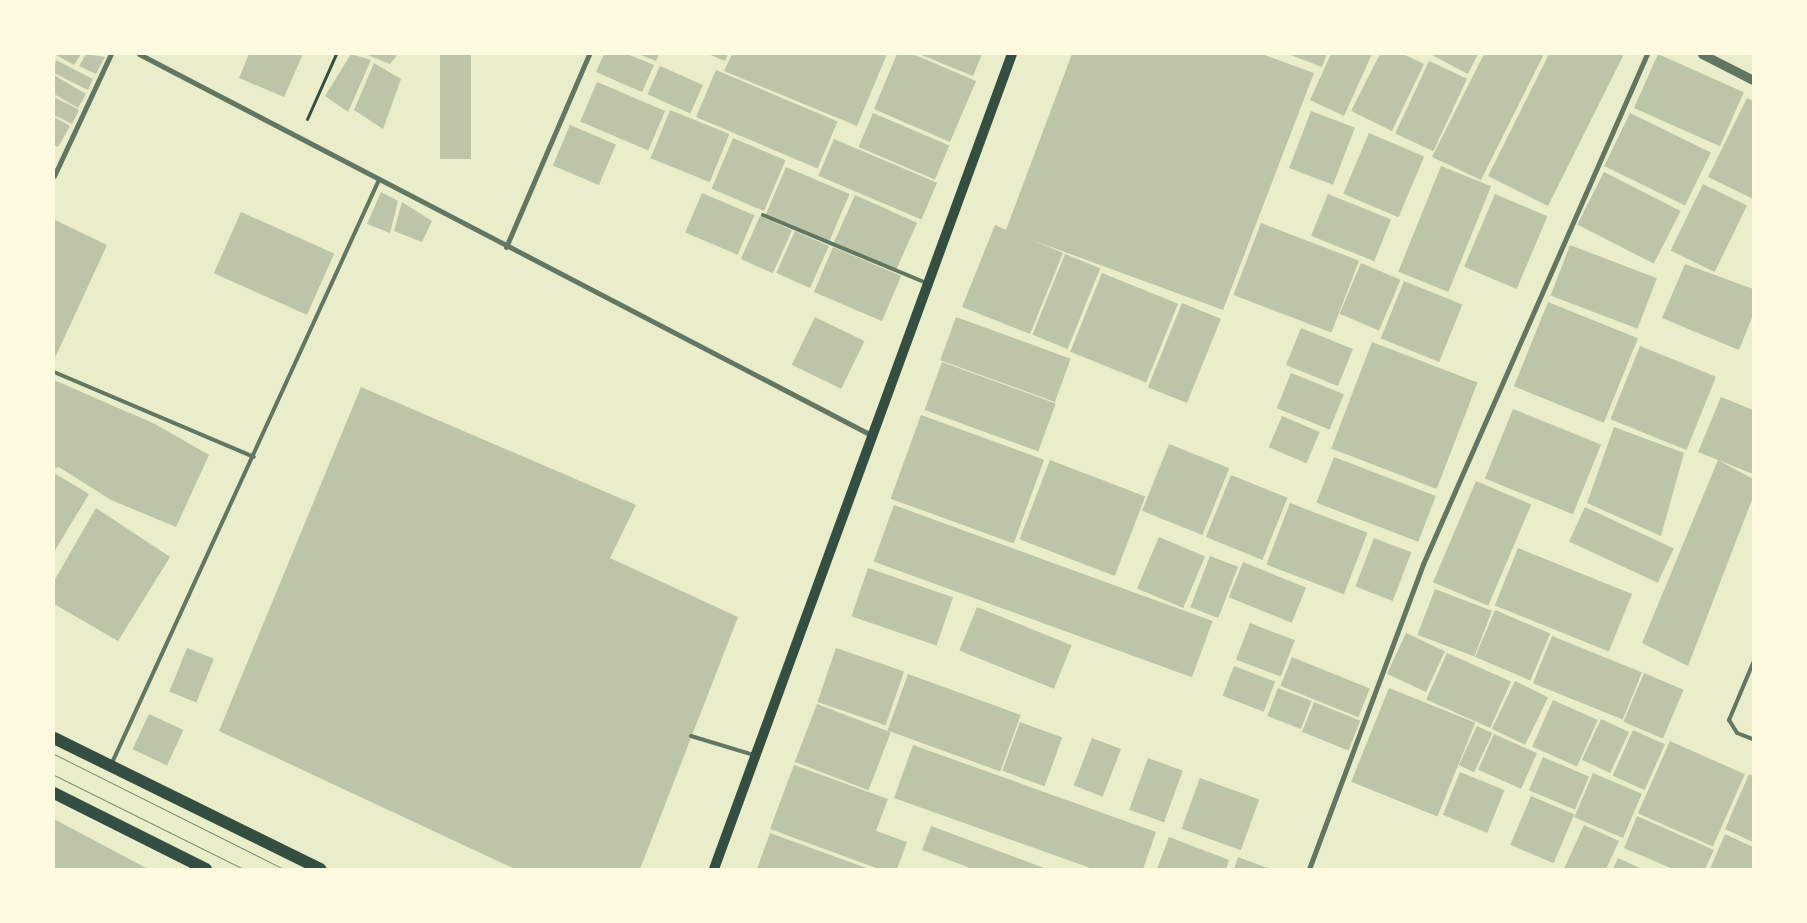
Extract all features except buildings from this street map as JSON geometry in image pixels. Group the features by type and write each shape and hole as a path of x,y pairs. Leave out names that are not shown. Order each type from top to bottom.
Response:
{"main road":[{"path":"714,869 874,436 1012,54"},
{"path":"54,738 320,869"},
{"path":"54,793 206,869"}],"street":[{"path":"54,176 111,54"},
{"path":"140,54 506,247 874,436"},
{"path":"506,247 589,54"},
{"path":"1308,869 1423,564 1647,54"},
{"path":"1702,54 1753,80"}],"lane":[{"path":"111,766 379,180"},
{"path":"763,215 928,284"},
{"path":"54,372 254,456"},
{"path":"1753,663 1729,720 1738,733 1753,739"},
{"path":"691,736 756,756"}],"path":[{"path":"299,138 336,54"}],"tram line":[{"path":"54,754 284,869"},
{"path":"54,775 243,869"}]}
